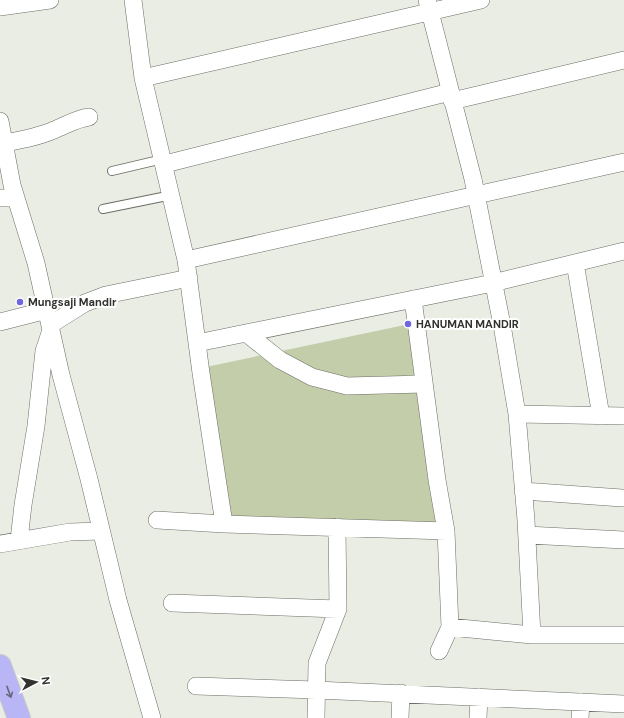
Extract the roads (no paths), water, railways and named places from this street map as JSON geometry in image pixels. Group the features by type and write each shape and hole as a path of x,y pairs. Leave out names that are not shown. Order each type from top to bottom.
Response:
{"main road":[{"path":"0,666 19,718"}],"street":[{"path":"2,5 44,0"},
{"path":"134,0 144,78 186,260 224,524"},
{"path":"144,78 428,6 481,0"},
{"path":"428,6 476,195 517,414 527,535 532,635"},
{"path":"164,162 451,96 624,60"},
{"path":"4,143 39,135 54,130 72,121 89,117"},
{"path":"0,121 12,185 8,198 36,263 61,374 89,479 118,600 152,718"},
{"path":"186,260 624,162"},
{"path":"197,343 493,283 624,251"},
{"path":"575,263 601,416"},
{"path":"0,322 49,322 95,298 189,278"},
{"path":"413,299 437,480 446,531 450,626 439,651"},
{"path":"19,540 37,419 44,351 49,322"},
{"path":"246,333 280,360 312,377 347,386 424,384"},
{"path":"517,414 624,416"},
{"path":"523,491 622,498"},
{"path":"157,520 224,524 446,531"},
{"path":"316,718 317,663 338,609 337,527"},
{"path":"0,544 70,532 101,530"},
{"path":"527,535 624,540"},
{"path":"172,603 338,609"},
{"path":"450,626 532,635 624,635"},
{"path":"196,686 479,697 581,710 624,704"},
{"path":"400,718 401,694"},
{"path":"478,718 479,697"}],"lane":[{"path":"112,171 164,162"},
{"path":"103,209 172,195"}],"place":[{"name":"Mungsaji Mandir","path":"20,302"},
{"name":"HANUMAN MANDIR","path":"408,324"}]}
